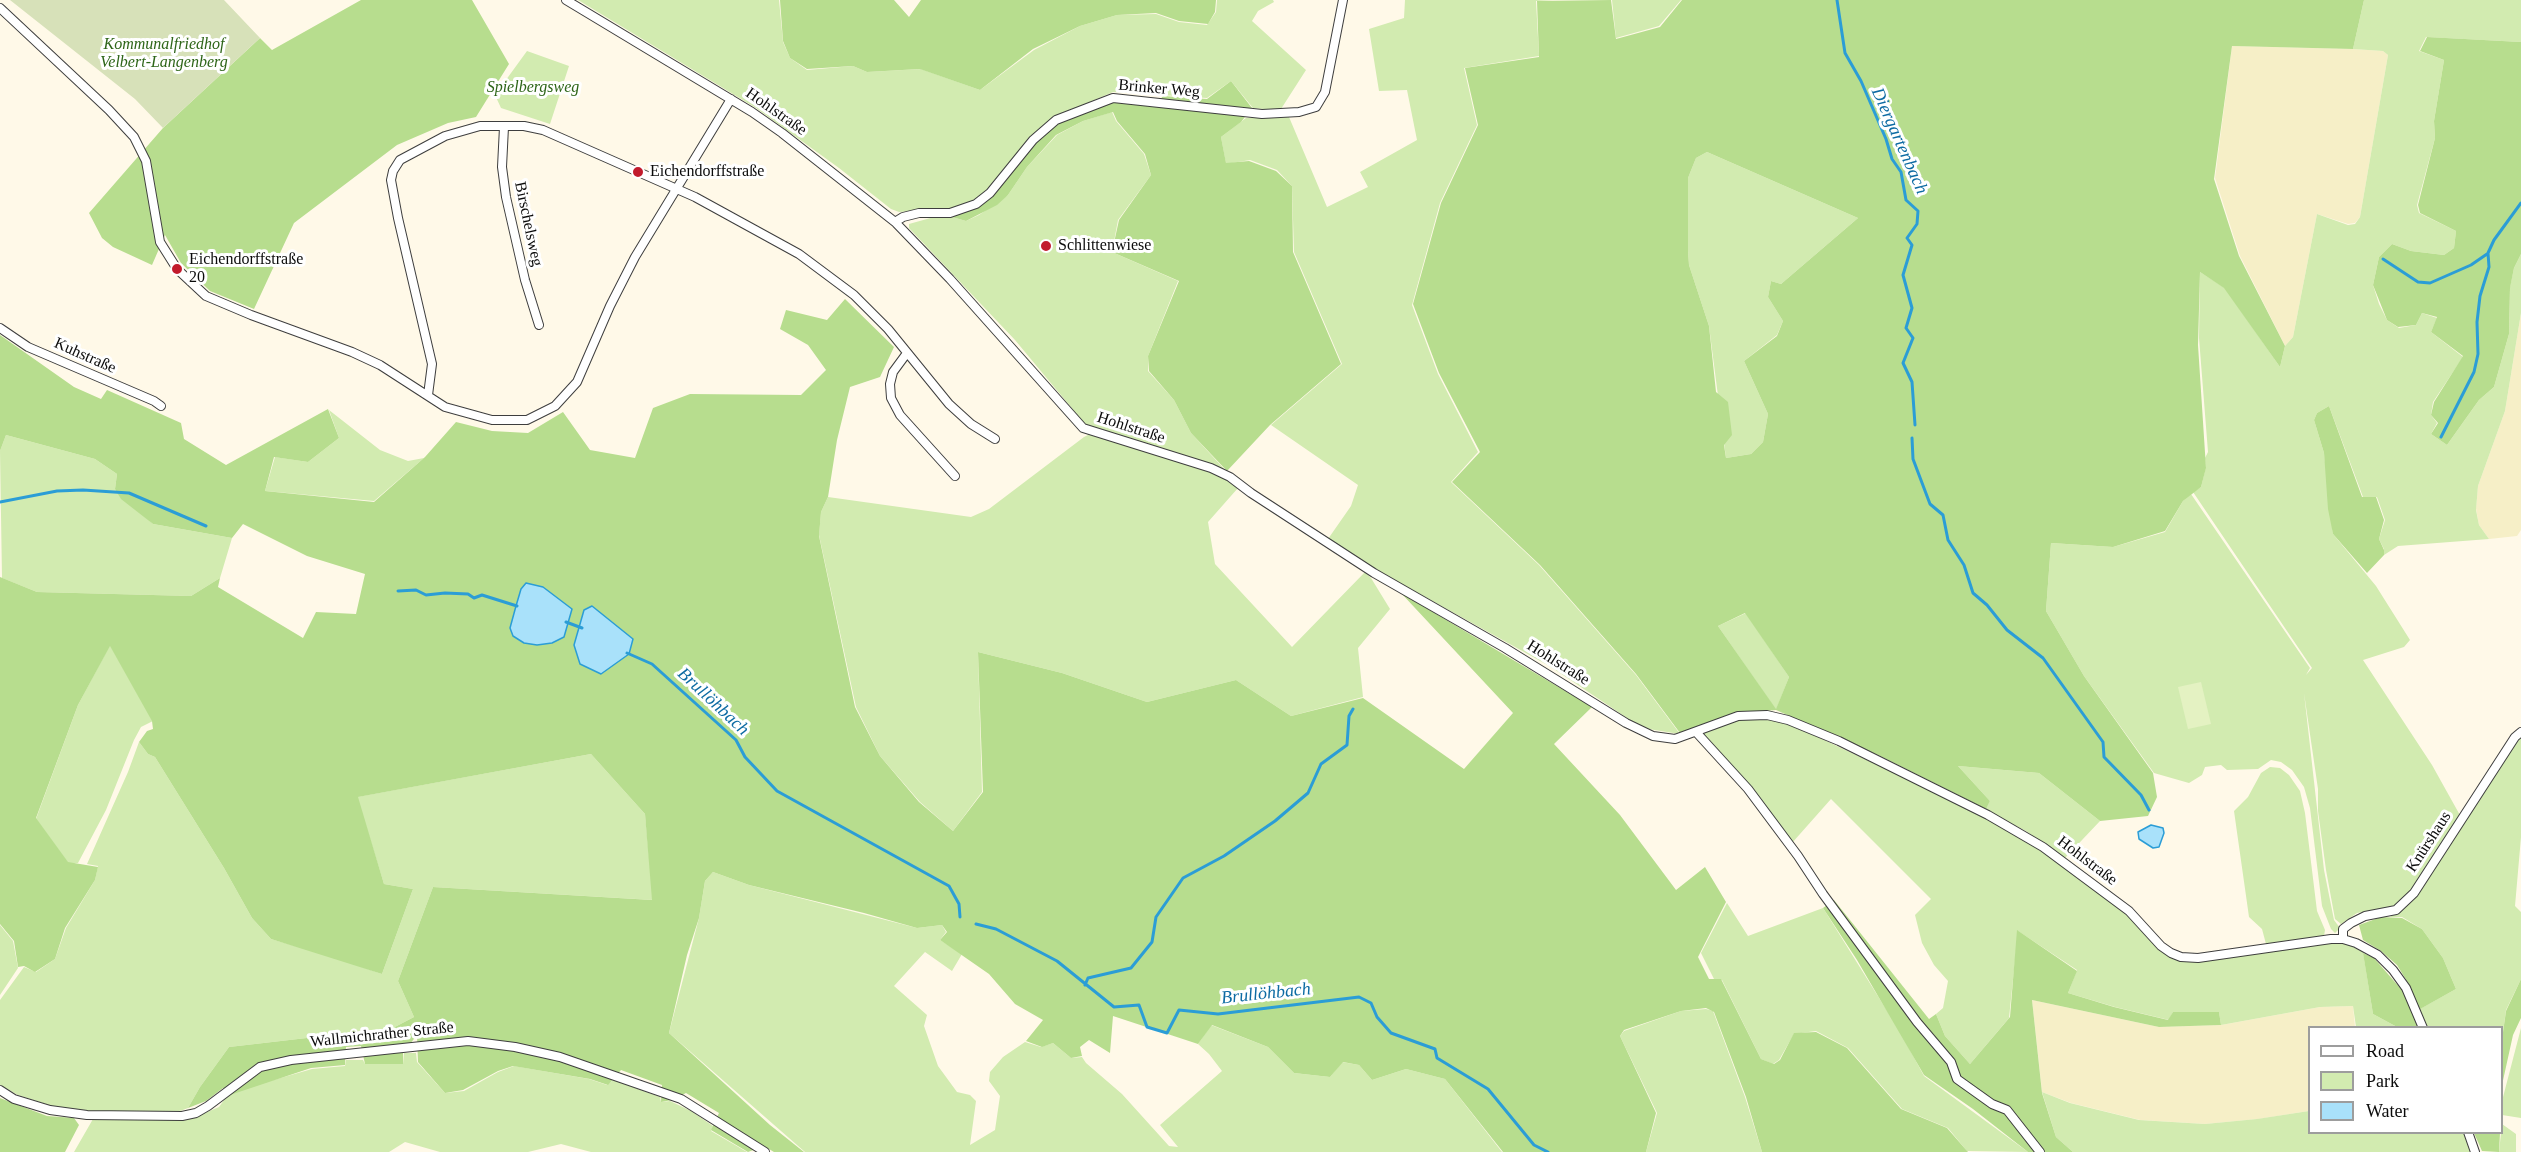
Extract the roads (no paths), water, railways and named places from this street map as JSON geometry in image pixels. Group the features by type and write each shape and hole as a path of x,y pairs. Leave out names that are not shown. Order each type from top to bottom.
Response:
{"street":[{"name":"Hohlstraße","path":"566,0 731,99 782,133 895,222 950,279 1083,428 1210,468 1230,477 1374,573 1505,648 1626,723 1653,736 1675,739 1738,716 1767,715 1788,720 1839,741 1988,815 2043,847 2129,911 2161,946 2181,957 2198,958 2343,939"},
{"name":"Brinker Weg","path":"895,222 903,217 919,213 950,213 976,204 990,193 1034,140 1056,120 1113,98 1262,114 1299,112 1316,107 1325,92 1342,0"},
{"path":"0,8 109,110 134,137 146,161 160,242 177,269 206,296 380,365 445,407 492,420 527,420 555,406 577,382 610,306 635,256 731,99"},
{"path":"428,395 432,364 398,218 391,180 393,171 400,160 445,136 480,126 524,126 543,130 675,188 765,234 821,269 854,296 888,329 949,404 971,424 995,439"},
{"name":"Birschelsweg","path":"504,127 502,167 506,197 525,280 539,325"},
{"name":"Kuhstraße","path":"0,328 28,347 161,406"},
{"path":"907,353 893,372 890,384 891,398 900,415 955,476"},
{"path":"1696,732 1748,789 1917,1022 1951,1062 1958,1079 1992,1104 2007,1110 2040,1152"},
{"name":"Knürshaus","path":"2343,939 2343,930 2351,923 2365,916 2396,910 2414,893 2510,745 2521,732"},
{"path":"2343,939 2378,955 2393,970 2406,988 2422,1026"},
{"name":"Wallmichrather Straße","path":"0,1090 14,1099 50,1110 87,1115 182,1116 196,1113 208,1106 260,1067 291,1060 468,1041 515,1047 560,1057 681,1099 765,1152"},
{"path":"2469,1134 2475,1152"}],"water":[{"path":"526,583 543,587 572,609 564,637 552,643 537,645 524,643 513,636 510,628 521,589"},
{"path":"592,606 633,639 629,654 601,674 580,664 574,645 584,610"},
{"path":"2151,825 2163,828 2164,833 2159,847 2153,848 2139,839 2138,832"}],"waterway":[{"name":"Diergartenbach","path":"1837,0 1845,53 1861,81 1886,139 1892,159 1901,172 1906,200 1918,211 1917,224 1907,238 1912,245 1903,275 1912,308 1906,328 1913,338 1903,363 1912,382 1915,425"},
{"path":"2441,437 2474,372 2478,354 2477,322 2480,296 2489,267 2488,253 2494,240 2521,203"},
{"path":"2383,259 2418,282 2430,283 2471,265 2487,254"},
{"name":"Diergartenbach","path":"1912,438 1913,459 1930,504 1943,515 1948,540 1964,565 1973,593 1987,605 2007,630 2043,658 2103,742 2104,757 2141,795 2149,810"},
{"name":"Brullöhbach","path":"0,502 57,491 129,493 206,526"},
{"name":"Brullöhbach","path":"398,591 416,590 426,595 468,594 474,598 482,595 517,606"},
{"name":"Brullöhbach","path":"566,622 582,628"},
{"name":"Brullöhbach","path":"627,653 652,664 736,740 745,757 777,791 949,886 959,904 960,917"},
{"path":"1085,985 1088,978 1131,968 1152,942 1156,917 1183,878 1224,856 1275,821 1308,793 1321,764 1347,745 1349,716 1353,709"},
{"name":"Brullöhbach","path":"976,924 996,929 1057,961 1114,1007 1139,1005 1147,1027 1167,1033 1179,1010 1218,1014 1359,997 1371,1003 1377,1017 1391,1033 1435,1049 1437,1058 1488,1089 1534,1145 1548,1152"}],"place":[{"name":"Eichendorffstraße","path":"638,172"},
{"name":"Schlittenwiese","path":"1046,246"},
{"name":"Eichendorffstraße 20","path":"177,269"}],"park label":[{"name":"Kommunalfriedhof Velbert-Langenberg","path":"164,54"},
{"name":"Spielbergsweg","path":"533,88"}]}
